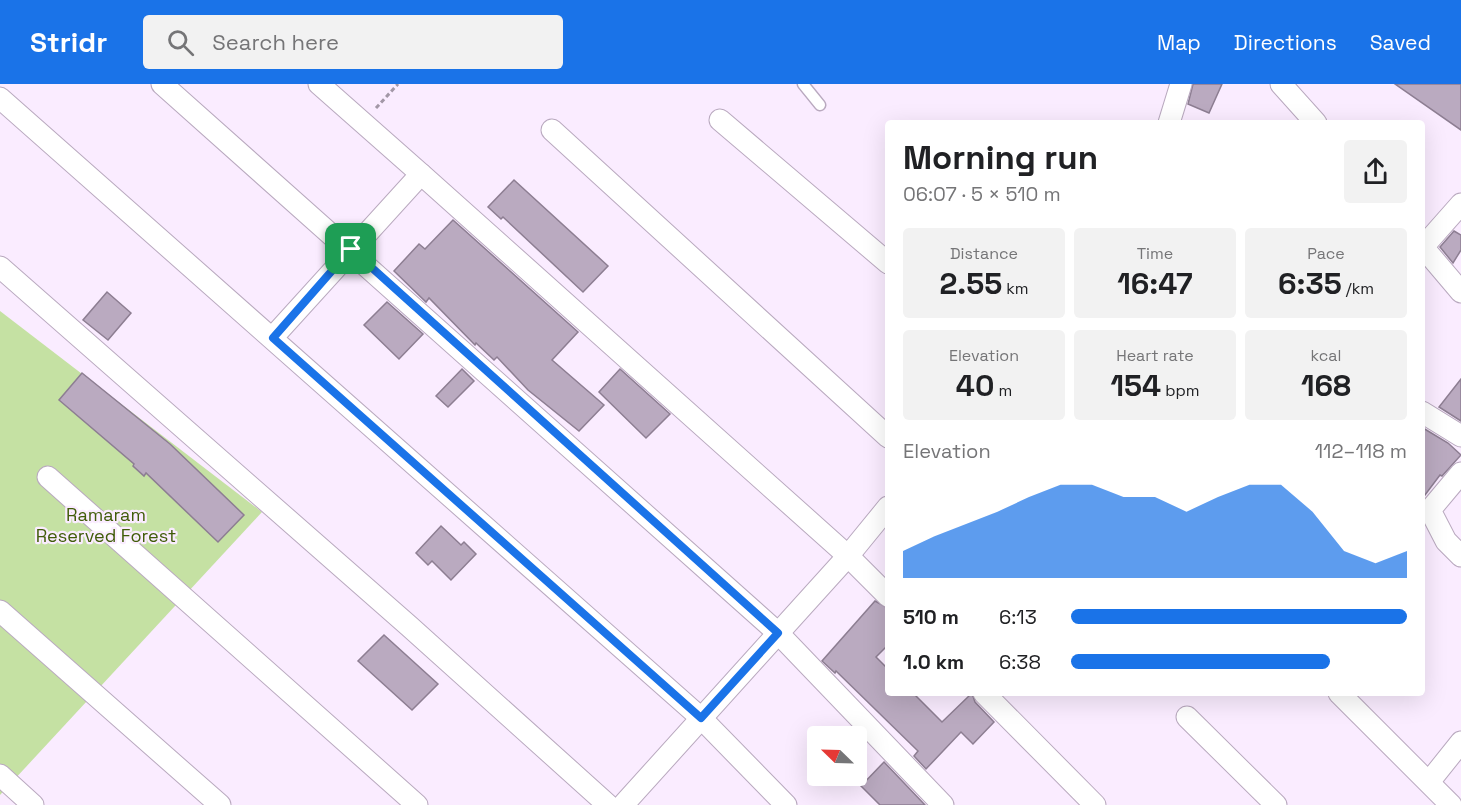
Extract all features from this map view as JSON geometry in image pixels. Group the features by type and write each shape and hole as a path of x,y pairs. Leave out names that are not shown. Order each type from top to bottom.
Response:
{"street":[{"path":"162,84 351,249 778,633 943,805"},
{"path":"319,84 848,555 885,593"},
{"path":"1170,120 1181,84"},
{"path":"1281,84 1313,120"},
{"path":"0,98 701,718 786,805"},
{"path":"720,120 885,260"},
{"path":"552,129 885,434"},
{"path":"273,338 421,174"},
{"path":"1425,244 1461,204"},
{"path":"1425,250 1461,292"},
{"path":"0,267 409,626 608,805"},
{"path":"1425,414 1461,436"},
{"path":"1461,473 1425,512 1446,541 1461,556"},
{"path":"48,477 417,805"},
{"path":"623,805 848,555 885,511"},
{"path":"0,611 220,805"},
{"path":"987,696 1095,805"},
{"path":"1342,696 1451,805"},
{"path":"1187,717 1276,805"},
{"path":"1429,782 1461,742"},
{"path":"0,775 33,805"}],"lane":[{"path":"803,84 820,105"}],"path":[{"path":"363,122 398,84"}],"green space":[{"name":"Ramaram Reserved Forest","path":"0,311 262,512 0,795"}],"building":[{"path":"1193,84 1222,84 1209,113 1188,104"},
{"path":"1395,84 1461,84 1461,130"},
{"path":"514,180 608,266 583,292 503,217 501,219 488,207"},
{"path":"453,220 578,332 552,360 604,405 579,431 528,390 497,357 494,360 476,343 475,345 429,298 426,302 394,271 419,244 425,249"},
{"path":"1454,231 1461,235 1461,250 1453,263 1440,247"},
{"path":"107,292 131,313 108,340 83,320"},
{"path":"387,302 423,334 399,359 364,325"},
{"path":"462,369 474,381 448,407 436,396"},
{"path":"620,369 670,414 646,438 599,392"},
{"path":"82,373 170,444 244,515 218,542 146,473 144,476 133,466 134,464 59,400"},
{"path":"1461,379 1461,421 1439,407"},
{"path":"1425,429 1448,443 1461,455 1442,476 1440,475 1425,495"},
{"path":"441,526 461,545 464,542 476,554 451,580 432,561 428,565 416,553"},
{"path":"875,601 885,606 885,648 876,657 885,666 885,696 916,696 942,722 969,696 973,696 975,702 994,722 973,744 961,732 926,769 914,756 918,751 836,671 835,673 822,661"},
{"path":"384,635 438,684 412,710 358,661"},
{"path":"884,762 925,805 880,805 861,786 867,786 867,780"}],"route":[{"path":"351,249 778,633 701,718 273,338 351,249"}]}
